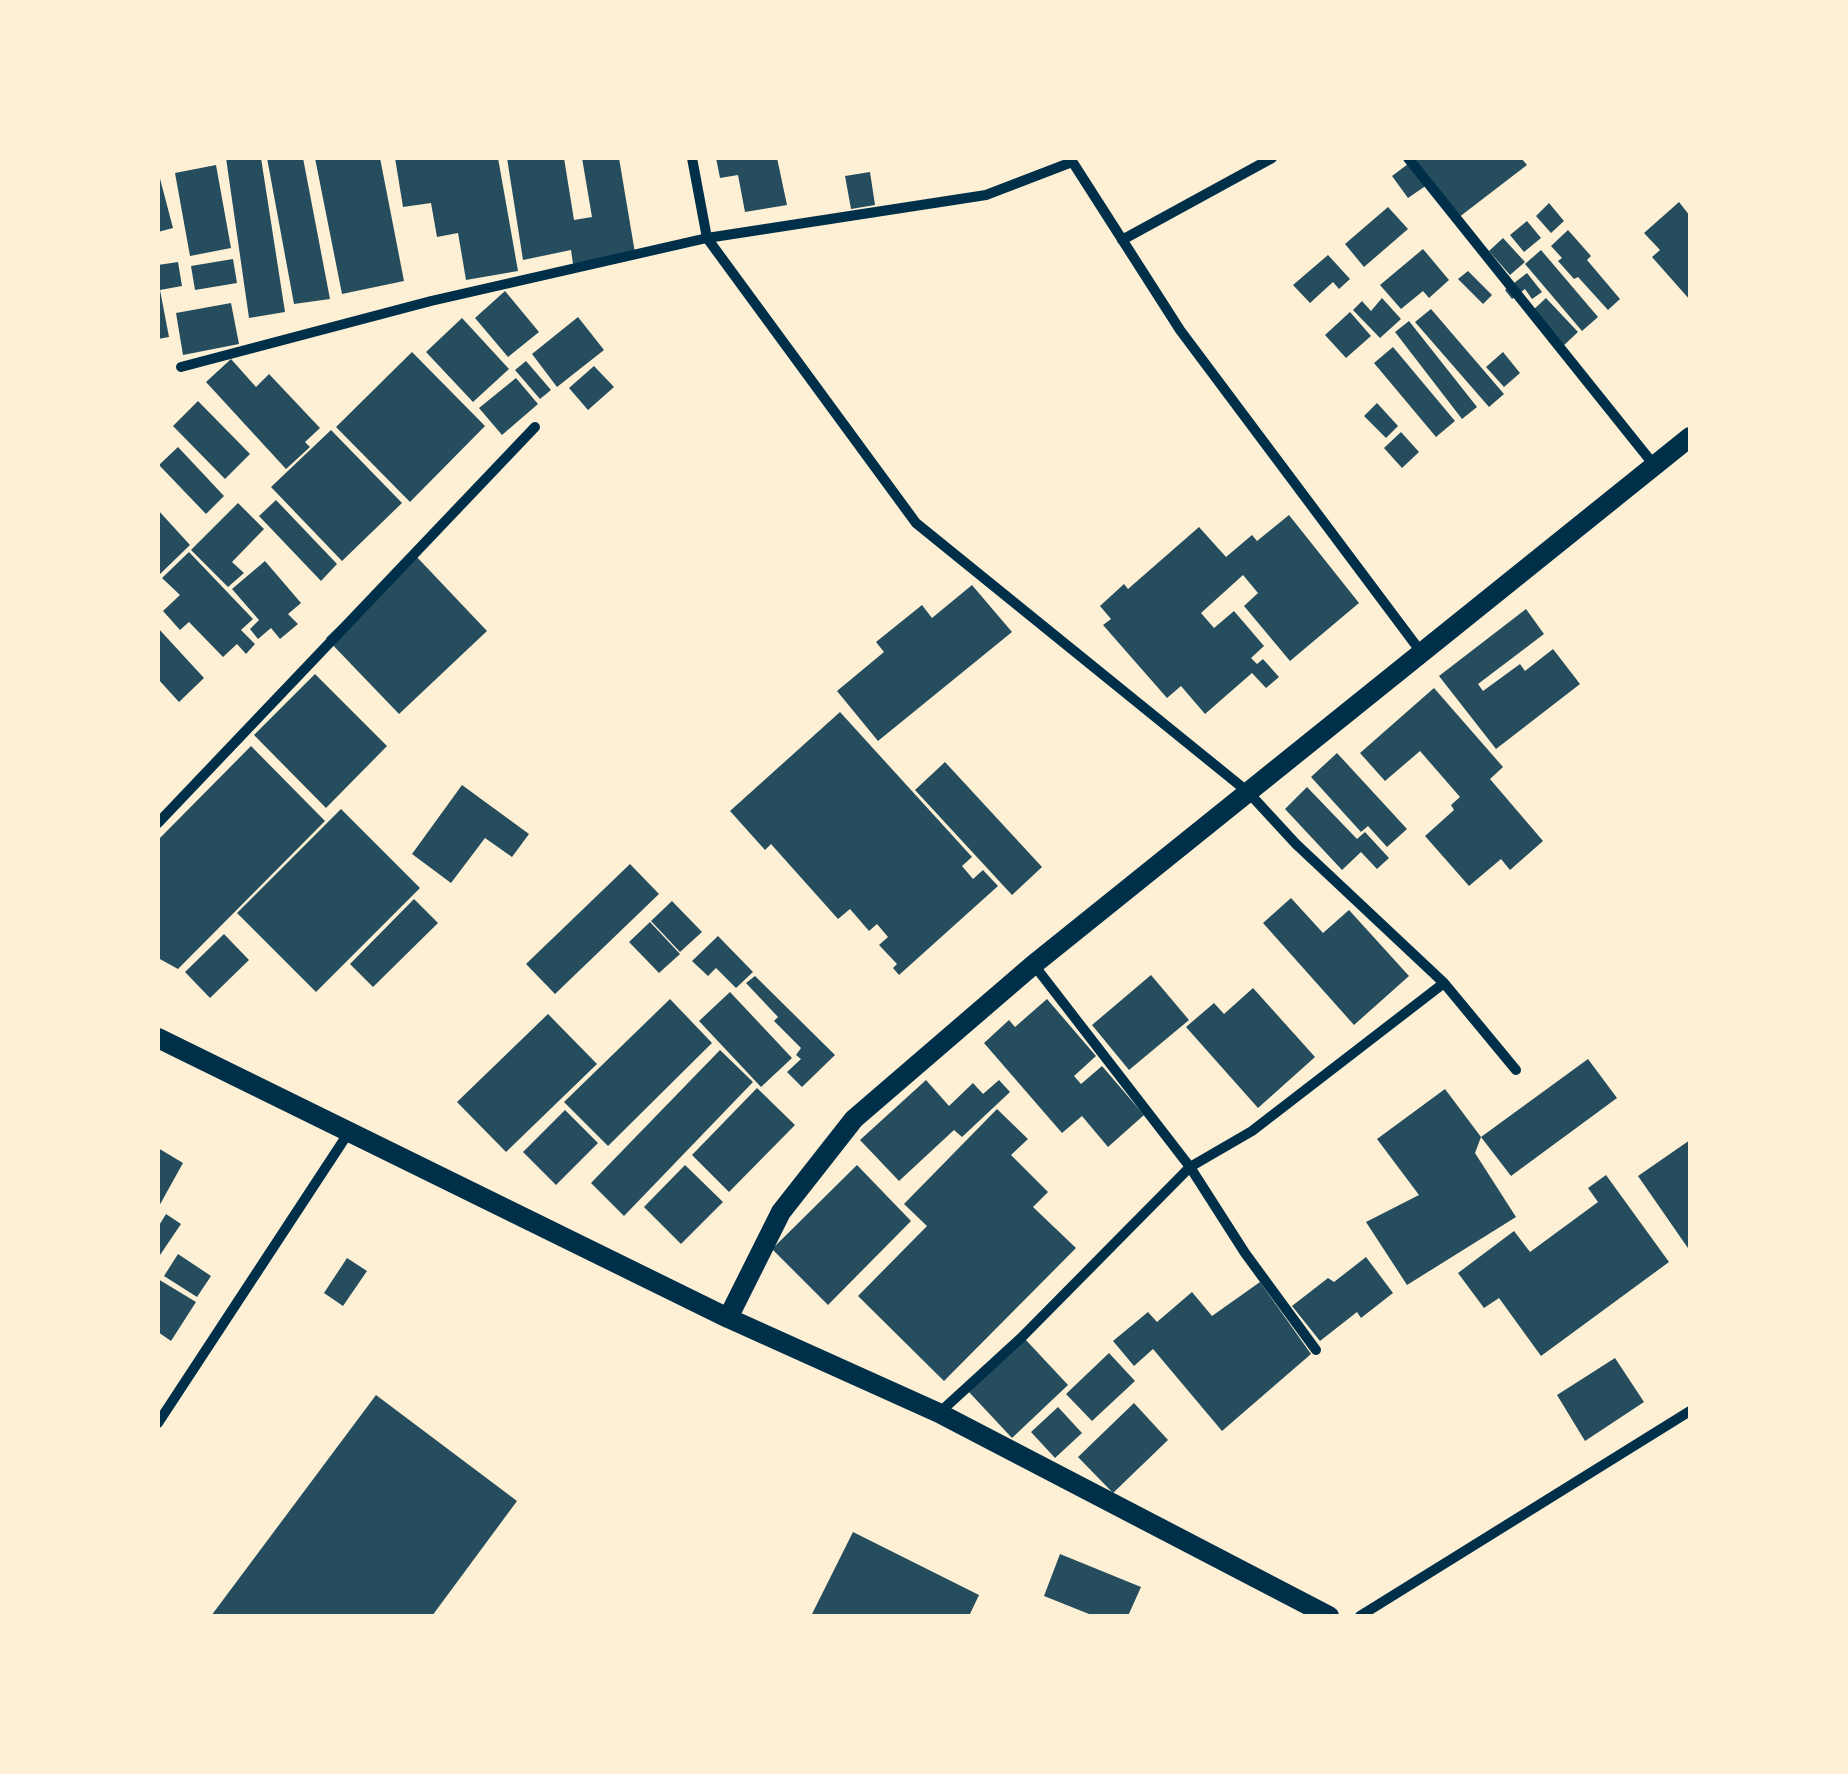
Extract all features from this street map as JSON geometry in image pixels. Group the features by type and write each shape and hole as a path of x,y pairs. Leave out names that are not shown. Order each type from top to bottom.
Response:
{"main road":[{"path":"728,1318 780,1212 854,1118 1033,965 1690,437"},
{"path":"158,1038 728,1318 939,1412 1329,1616"}],"street":[{"path":"692,158 707,238 916,523 1248,792 1296,844 1444,982 1516,1070"},
{"path":"1122,240 1269,158"},
{"path":"1408,158 1654,466"},
{"path":"181,367 431,301 707,238 986,195 1070,160 1180,330 1421,652"},
{"path":"158,823 535,427"},
{"path":"1033,965 1190,1167 1244,1253 1316,1350"},
{"path":"939,1412 1021,1338 1190,1167 1252,1131 1444,982"},
{"path":"158,1423 349,1132"},
{"path":"1360,1616 1690,1411"}],"building":[{"path":"226,158 261,158 285,312 249,318"},
{"path":"267,158 303,158 330,299 294,304"},
{"path":"315,158 380,158 404,281 342,294"},
{"path":"395,158 498,158 518,271 466,280 458,233 437,237 431,203 403,207"},
{"path":"507,158 564,158 574,220 592,217 582,158 619,158 635,253 573,264 571,250 523,260"},
{"path":"716,158 777,158 787,205 745,212 738,175 720,178"},
{"path":"1416,158 1521,158 1527,165 1454,221 1427,185 1408,198 1392,176"},
{"path":"216,165 231,248 190,256 175,173"},
{"path":"158,171 173,228 158,232"},
{"path":"870,172 875,205 851,209 845,176"},
{"path":"1679,202 1690,216 1690,300 1652,257 1660,250 1644,233"},
{"path":"1549,203 1564,221 1551,233 1536,216"},
{"path":"1388,207 1408,229 1364,267 1345,244"},
{"path":"1527,221 1541,238 1524,252 1510,235"},
{"path":"1568,230 1620,299 1608,310 1558,261 1562,258 1551,246"},
{"path":"1503,238 1525,262 1510,275 1489,251"},
{"path":"1423,249 1449,280 1429,298 1423,291 1401,309 1380,285"},
{"path":"1541,250 1598,317 1582,331 1525,264"},
{"path":"1328,255 1350,279 1339,289 1333,282 1310,303 1293,285"},
{"path":"233,259 237,283 195,290 191,266"},
{"path":"178,262 182,286 160,290 169,337 158,339 158,265"},
{"path":"1468,271 1492,295 1483,304 1458,279"},
{"path":"1527,273 1542,292 1532,299 1525,289 1512,299 1505,290"},
{"path":"505,291 539,332 508,357 475,318"},
{"path":"1382,298 1401,319 1380,338 1353,310 1362,301 1371,311"},
{"path":"1546,298 1578,332 1562,347 1530,313"},
{"path":"231,303 239,344 183,355 176,313"},
{"path":"1431,309 1504,394 1489,407 1415,322"},
{"path":"1350,312 1371,336 1346,358 1325,335"},
{"path":"578,317 604,350 557,387 532,354"},
{"path":"462,318 509,369 473,402 426,352"},
{"path":"1409,321 1477,407 1462,419 1395,332"},
{"path":"1393,347 1455,421 1436,437 1374,363"},
{"path":"412,352 485,426 410,502 336,427"},
{"path":"1503,352 1520,373 1504,387 1486,367"},
{"path":"231,359 256,387 269,374 320,428 305,442 310,447 286,469 206,382"},
{"path":"526,361 551,390 540,399 515,370"},
{"path":"594,366 614,387 588,410 569,388"},
{"path":"516,378 538,404 502,435 479,408"},
{"path":"198,401 250,454 225,479 173,426"},
{"path":"1377,403 1398,426 1386,438 1364,416"},
{"path":"331,430 402,503 342,561 271,487"},
{"path":"1401,432 1419,452 1402,468 1384,448"},
{"path":"178,447 224,496 206,514 159,465"},
{"path":"276,500 337,564 321,581 259,516"},
{"path":"238,503 264,529 232,562 244,573 228,587 191,550"},
{"path":"158,510 190,545 160,574 158,572"},
{"path":"1289,515 1359,603 1290,661 1244,606 1258,593 1243,575 1201,613 1214,628 1234,611 1264,646 1251,658 1257,664 1263,659 1279,677 1266,688 1252,673 1205,714 1181,686 1167,698 1103,625 1111,619 1100,606 1124,584 1128,589 1199,527 1226,557 1252,535 1257,541"},
{"path":"189,552 253,619 241,630 255,644 246,654 237,644 223,657 189,622 180,630 163,611 180,595 162,578"},
{"path":"414,554 487,631 399,714 326,638"},
{"path":"265,561 301,603 288,614 298,624 280,639 271,628 258,639 250,629 259,620 232,589"},
{"path":"972,585 1012,632 878,741 837,691 884,652 876,642 922,605 932,618"},
{"path":"1526,609 1544,634 1478,684 1483,691 1520,664 1525,671 1553,649 1580,684 1496,749 1439,676"},
{"path":"158,628 204,678 179,702 158,679"},
{"path":"315,674 387,746 326,808 254,735"},
{"path":"1434,688 1503,767 1490,779 1543,841 1510,870 1501,859 1469,886 1425,836 1454,810 1451,805 1460,797 1420,751 1385,781 1360,753"},
{"path":"840,712 972,857 962,866 973,879 983,870 998,886 899,975 893,968 897,964 879,945 888,937 877,924 869,931 850,909 838,919 771,844 765,850 730,811"},
{"path":"251,746 325,821 178,969 158,958 158,840"},
{"path":"1337,753 1407,829 1387,847 1368,826 1361,832 1311,777"},
{"path":"945,762 1042,867 1012,895 915,790"},
{"path":"462,785 529,834 512,857 485,838 451,883 412,854"},
{"path":"1307,787 1357,839 1365,832 1389,858 1377,869 1361,852 1342,870 1285,809"},
{"path":"341,809 420,888 316,992 237,913"},
{"path":"630,864 659,894 555,994 526,964"},
{"path":"1291,898 1323,933 1349,910 1409,976 1354,1025 1263,923"},
{"path":"414,899 438,923 373,987 350,964"},
{"path":"672,901 702,932 680,952 651,921"},
{"path":"650,922 680,954 659,973 629,942"},
{"path":"224,934 249,960 210,998 185,972"},
{"path":"718,936 753,972 736,988 716,968 708,976 692,961"},
{"path":"1151,975 1189,1020 1129,1070 1092,1025"},
{"path":"755,976 835,1055 802,1087 787,1072 801,1059 796,1055 801,1048 774,1021 778,1017 746,983"},
{"path":"1253,988 1315,1057 1258,1108 1186,1027 1214,1003 1224,1014"},
{"path":"730,992 792,1058 761,1087 699,1021"},
{"path":"670,999 712,1043 608,1146 564,1102"},
{"path":"1047,999 1096,1056 1074,1076 1081,1084 1102,1066 1144,1115 1108,1147 1082,1116 1062,1133 984,1043 1009,1020 1015,1027"},
{"path":"548,1014 597,1064 506,1152 457,1102"},
{"path":"720,1050 753,1082 624,1216 591,1183"},
{"path":"1588,1059 1617,1098 1511,1176 1481,1137"},
{"path":"926,1080 949,1106 973,1083 983,1094 999,1080 1010,1092 962,1137 954,1130 899,1181 860,1140"},
{"path":"757,1088 795,1125 729,1192 692,1155"},
{"path":"1445,1089 1481,1137 1475,1153 1516,1217 1407,1285 1366,1222 1419,1195 1377,1139"},
{"path":"997,1109 1028,1139 1011,1155 1048,1192 1033,1207 1076,1248 944,1381 858,1296 927,1226 904,1204"},
{"path":"565,1110 598,1143 556,1185 523,1152"},
{"path":"1690,1140 1690,1251 1638,1176"},
{"path":"158,1148 183,1163 158,1208"},
{"path":"685,1165 723,1202 681,1244 644,1207"},
{"path":"857,1165 911,1221 828,1305 772,1249"},
{"path":"1606,1175 1669,1262 1541,1356 1499,1298 1484,1308 1458,1273 1514,1231 1530,1252 1598,1202 1588,1188"},
{"path":"166,1214 181,1224 158,1258 158,1227"},
{"path":"178,1254 211,1276 197,1297 164,1276"},
{"path":"1366,1257 1393,1293 1361,1318 1357,1312 1320,1341 1292,1306 1328,1278 1334,1282"},
{"path":"347,1258 367,1271 343,1306 324,1293"},
{"path":"158,1279 196,1302 171,1341 158,1332"},
{"path":"1260,1282 1311,1354 1222,1431 1153,1349 1134,1366 1113,1341 1148,1312 1157,1322 1192,1292 1212,1316"},
{"path":"1025,1339 1068,1385 1012,1438 968,1391"},
{"path":"1109,1353 1135,1381 1092,1421 1066,1394"},
{"path":"1615,1358 1644,1402 1585,1441 1557,1395"},
{"path":"376,1395 517,1501 432,1616 211,1616"},
{"path":"1134,1403 1168,1440 1113,1493 1078,1457"},
{"path":"1058,1407 1082,1433 1055,1458 1031,1432"},
{"path":"853,1532 979,1595 969,1616 811,1616"},
{"path":"1060,1554 1141,1587 1128,1616 1094,1616 1044,1596"}]}
